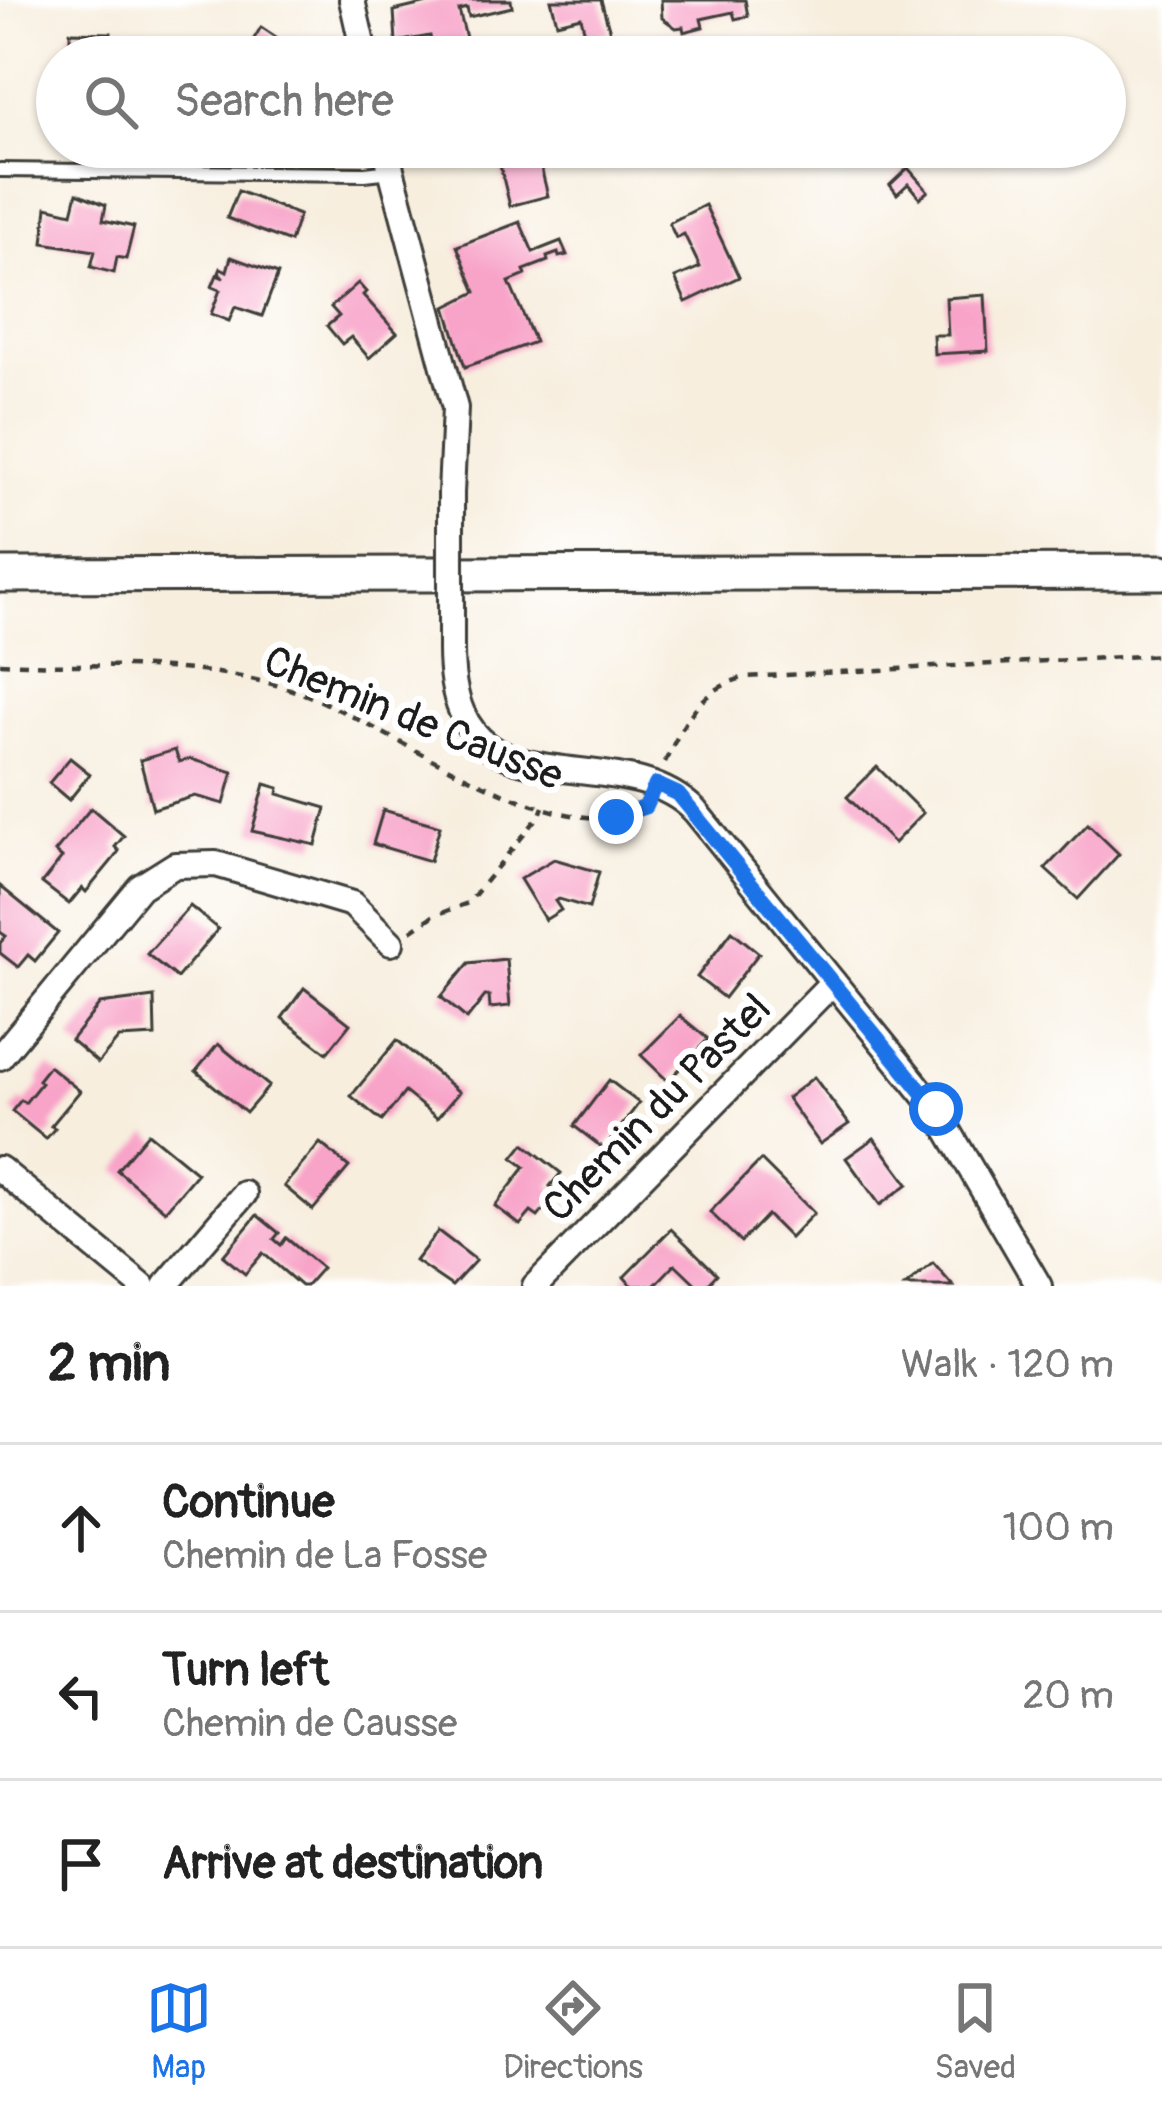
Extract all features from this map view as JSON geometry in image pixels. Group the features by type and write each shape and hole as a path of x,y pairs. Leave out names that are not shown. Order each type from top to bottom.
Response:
{"main road":[{"path":"0,575 1162,572"}],"street":[{"path":"352,0 360,36"},
{"path":"390,168 455,409 452,685 462,716 504,756 543,767 656,784 678,794 936,1109 1039,1286"},
{"path":"0,1058 140,886 176,865 217,864 352,904 391,943"},
{"name":"Chemin du Pastel","path":"535,1286 833,982"},
{"path":"0,1169 142,1286"},
{"path":"165,1286 244,1194"}],"lane":[{"path":"0,170 365,174 374,168"}],"path":[{"name":"Chemin de Causse","path":"0,663 189,669 259,680 302,694 490,789 543,807 593,816 626,815 645,807 695,706 716,688 746,677 1162,656"},
{"path":"391,943 433,916 468,903 543,807"}],"building":[{"path":"440,0 511,0 512,7 469,17 467,8 459,10 466,36 396,36 394,11"},
{"path":"551,0 601,0 610,32 586,36 581,17 557,23"},
{"path":"661,0 745,0 748,16 735,19 733,12 701,19 703,27 684,32 683,27 676,28 662,18"},
{"path":"70,32 111,33 111,36 70,36"},
{"path":"501,168 541,168 548,196 510,206"},
{"path":"908,168 928,191 920,198 908,184 897,194 890,185"},
{"path":"238,191 299,215 290,242 227,218"},
{"path":"77,193 106,205 103,220 134,227 126,259 117,257 114,273 91,267 95,251 43,243 47,207 72,213"},
{"path":"705,205 739,277 686,302 675,278 700,267 684,234 676,238 669,223"},
{"path":"520,222 533,252 561,241 567,255 547,257 548,261 509,282 535,342 465,367 446,307 476,292 457,246"},
{"path":"231,257 278,274 262,316 235,307 229,321 211,314 220,290 212,287 217,275 224,278 219,273 221,268 227,271"},
{"path":"358,283 397,333 369,358 351,337 342,344 327,326 339,316 331,307"},
{"path":"985,295 988,351 934,354 933,335 948,335 946,298"},
{"path":"175,750 179,762 190,759 233,772 224,804 195,796 153,809 140,760"},
{"path":"70,758 90,774 69,800 49,783"},
{"path":"877,767 923,813 894,843 847,797"},
{"path":"265,784 279,788 278,794 326,808 316,845 252,831"},
{"path":"91,808 124,836 115,847 119,851 114,858 86,892 82,888 69,904 42,883 62,858 55,852"},
{"path":"383,810 440,826 430,861 373,844"},
{"path":"1088,824 1119,854 1078,899 1045,869"},
{"path":"554,859 599,872 589,908 559,899 555,901 561,910 545,920 520,879"},
{"path":"0,886 58,933 35,961 28,955 18,967 0,953 6,936 0,932"},
{"path":"190,906 218,929 177,978 147,954"},
{"path":"732,931 759,953 724,998 697,977"},
{"path":"506,959 510,1006 490,1008 489,996 485,996 467,1019 441,997 469,963"},
{"path":"304,988 350,1024 327,1053 282,1018"},
{"path":"154,997 155,1036 119,1038 98,1063 71,1040 100,1004"},
{"path":"680,1016 708,1039 668,1081 641,1055"},
{"path":"397,1040 459,1092 437,1118 405,1092 382,1121 351,1096"},
{"path":"218,1044 269,1086 246,1113 196,1071"},
{"path":"49,1066 80,1091 46,1139 12,1111 21,1100 25,1103"},
{"path":"814,1077 849,1124 820,1144 787,1098"},
{"path":"609,1080 639,1103 604,1149 574,1126"},
{"path":"148,1133 197,1173 165,1211 117,1170"},
{"path":"874,1138 908,1184 880,1205 846,1158"},
{"path":"320,1143 349,1167 313,1210 284,1186"},
{"path":"524,1144 561,1173 550,1186 558,1192 538,1217 531,1212 520,1225 495,1206 525,1167 513,1158"},
{"path":"761,1160 814,1213 790,1238 767,1215 741,1242 710,1212"},
{"path":"257,1215 279,1233 274,1239 281,1245 286,1238 322,1268 306,1286 263,1253 245,1274 223,1256"},
{"path":"671,1229 717,1274 706,1286 698,1286 675,1264 654,1286 632,1286 624,1277"},
{"path":"438,1231 476,1260 452,1286 415,1261"},
{"path":"933,1263 953,1286 905,1286"}],"route":[{"path":"616,817 645,807 656,784 678,794 936,1109"}]}
